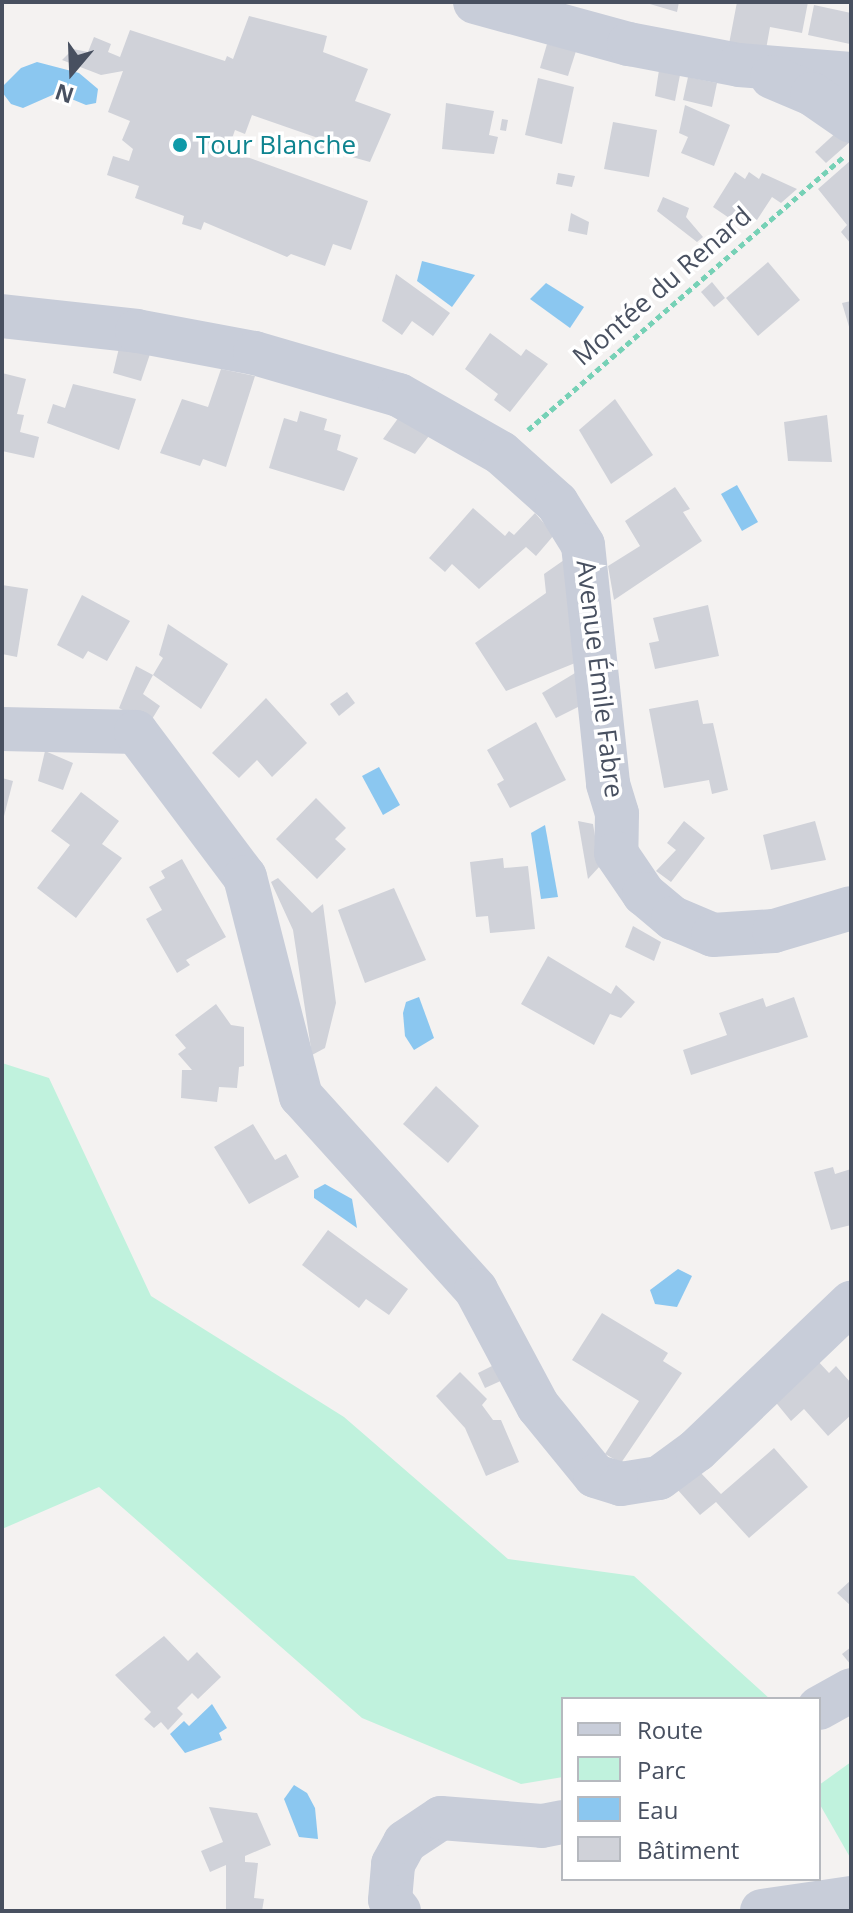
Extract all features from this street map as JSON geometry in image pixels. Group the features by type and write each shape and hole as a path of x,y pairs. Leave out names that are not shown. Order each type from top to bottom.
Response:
{"street":[{"path":"475,2 629,44 739,65 847,94"},
{"name":"Avenue Émile Fabre","path":"2,316 137,331 255,353 399,395 501,453 557,503 583,545 608,784 617,814 616,853 644,894 673,918 713,935 774,931 851,908"},
{"path":"2,729 136,732 245,877 301,1096 476,1290 538,1406 595,1476 621,1484 659,1478 697,1450 851,1303"},
{"path":"821,1707 851,1690"},
{"path":"399,1911 390,1900 393,1864 405,1842 441,1818 542,1826 561,1822"},
{"path":"762,1911 851,1898"}],"path":[{"name":"Montée du Renard","path":"501,453 851,150"}],"green space":[{"path":"2,1063 49,1078 151,1296 344,1417 508,1559 634,1576 768,1697 561,1697 561,1777 521,1784 362,1718 99,1487 2,1529"},
{"path":"851,1762 851,1859 821,1806 821,1784"}],"water":[{"path":"37,62 79,73 98,89 96,103 86,105 57,93 23,108 11,104 2,92 4,85 21,68"},
{"path":"422,261 475,275 452,307 417,281"},
{"path":"546,283 584,307 570,328 530,299"},
{"path":"737,485 758,522 742,531 721,494"},
{"path":"379,767 400,805 383,815 362,776"},
{"path":"545,825 558,897 541,899 531,833"},
{"path":"419,997 434,1038 414,1050 405,1036 403,1013 406,1002"},
{"path":"325,1184 352,1199 357,1228 314,1198 314,1190"},
{"path":"678,1269 692,1276 677,1307 655,1304 650,1290"},
{"path":"212,1704 227,1728 219,1733 222,1740 185,1753 170,1734 184,1721 189,1726"},
{"path":"294,1785 307,1793 315,1808 318,1839 299,1837 284,1799"}],"building":[{"path":"643,2 679,2 677,12"},
{"path":"737,2 808,2 802,33 770,27 765,55 729,44"},
{"path":"814,5 851,13 850,44 808,35"},
{"name":"Tour Blanche","path":"249,16 327,36 323,52 368,69 355,101 391,114 370,162 316,147 318,138 252,115 245,134 235,130 228,150 368,201 351,250 333,244 325,266 291,254 287,257 204,222 201,230 182,224 184,216 135,198 139,186 107,175 113,156 129,161 133,149 122,140 130,121 108,112 123,71 101,75 62,60 73,49 88,52 94,37 111,44 108,52 120,57 130,30 225,61 227,56 233,59"},
{"path":"547,44 576,51 568,76 540,68"},
{"path":"659,70 680,75 675,101 655,96"},
{"path":"688,77 717,83 712,107 683,100"},
{"path":"538,78 574,87 562,144 525,135"},
{"path":"446,103 494,111 489,135 498,137 494,154 442,149"},
{"path":"685,105 730,125 714,166 681,153 688,137 679,133"},
{"path":"502,119 508,120 506,131 500,130"},
{"path":"613,122 657,130 649,177 604,169"},
{"path":"840,129 851,141 826,163 815,152"},
{"path":"851,160 851,244 841,232 847,225 818,189"},
{"path":"735,172 745,179 749,172 759,179 762,173 797,189 781,203 772,197 757,220 749,215 741,226 713,207"},
{"path":"558,173 575,176 572,187 556,184"},
{"path":"663,197 689,208 686,217 703,237 697,242 657,211"},
{"path":"571,213 589,222 587,235 568,231"},
{"path":"768,262 800,300 758,336 726,298"},
{"path":"396,274 450,313 433,336 412,321 402,335 382,321"},
{"path":"712,282 725,298 714,307 701,292"},
{"path":"851,301 851,330 850,330 842,303"},
{"path":"490,333 521,356 526,349 548,364 510,412 494,400 498,394 465,369"},
{"path":"119,348 150,354 141,381 113,373"},
{"path":"221,369 255,376 226,467 203,459 200,466 160,453 182,399 208,407"},
{"path":"2,373 26,379 17,414 24,415 20,432 39,437 34,458 2,451"},
{"path":"73,384 136,399 119,450 47,423 53,404 65,408"},
{"path":"615,399 653,455 611,484 579,430"},
{"path":"300,411 327,419 324,430 341,435 337,450 358,458 344,491 269,468 284,418 297,422"},
{"path":"827,415 832,462 788,461 784,422"},
{"path":"399,417 432,432 415,454 383,439"},
{"path":"675,487 690,509 683,512 702,541 614,600 608,566 640,546 625,521"},
{"path":"473,508 505,536 509,531 514,535 535,513 554,535 536,556 526,547 479,589 452,564 445,572 429,558"},
{"path":"564,560 580,661 506,691 475,643 546,593 544,574"},
{"path":"2,585 28,589 17,657 2,654"},
{"path":"82,595 130,621 107,661 88,651 83,659 57,645"},
{"path":"708,605 719,656 655,669 649,643 659,641 653,618"},
{"path":"168,624 228,664 201,709 153,675 163,658 159,655"},
{"path":"136,666 153,675 143,694 160,706 149,724 119,708"},
{"path":"580,670 584,704 556,718 542,693"},
{"path":"347,692 355,703 339,716 330,704"},
{"path":"266,698 307,743 272,777 257,760 239,778 212,753"},
{"path":"698,700 703,724 713,723 728,790 712,794 709,780 664,788 649,709"},
{"path":"536,722 566,780 510,808 497,784 504,780 487,750"},
{"path":"45,751 73,763 63,790 38,781"},
{"path":"2,778 13,781 3,820 2,820"},
{"path":"81,792 119,821 102,844 122,858 76,918 37,888 70,845 51,831"},
{"path":"316,798 346,828 335,839 346,849 317,879 276,839"},
{"path":"578,821 593,824 600,866 588,879"},
{"path":"684,821 705,838 671,882 656,871 676,850 667,843"},
{"path":"815,821 826,860 771,870 763,835"},
{"path":"503,858 504,868 528,866 535,929 490,933 488,916 476,917 470,862"},
{"path":"182,859 226,937 186,960 190,965 177,973 146,919 162,910 149,887 165,878 161,871"},
{"path":"278,878 312,913 323,904 336,1003 325,1048 312,1055 293,930 271,882"},
{"path":"394,888 426,960 365,983 338,910"},
{"path":"633,926 661,942 654,961 625,947"},
{"path":"548,956 611,994 616,985 635,1002 621,1018 610,1014 594,1045 521,1004"},
{"path":"794,997 808,1037 691,1075 683,1050 727,1035 719,1013 763,998 766,1007"},
{"path":"216,1004 231,1025 244,1027 244,1066 239,1067 237,1088 219,1087 217,1102 181,1098 182,1070 192,1070 178,1054 186,1048 175,1035"},
{"path":"436,1086 479,1126 448,1163 403,1124"},
{"path":"253,1124 275,1160 286,1154 299,1177 249,1204 214,1147"},
{"path":"833,1167 835,1174 851,1169 851,1225 831,1230 814,1172"},
{"path":"328,1230 408,1289 389,1315 366,1299 359,1308 302,1265"},
{"path":"602,1313 668,1353 663,1361 682,1373 621,1463 605,1454 639,1401 572,1360"},
{"path":"816,1359 829,1373 836,1366 851,1383 851,1415 828,1436 804,1409 791,1421 773,1399"},
{"path":"496,1364 505,1379 485,1388 478,1373"},
{"path":"460,1372 487,1399 482,1405 493,1420 501,1420 519,1462 486,1476 465,1428 436,1396"},
{"path":"774,1448 808,1487 749,1538 716,1502 700,1515 677,1489 698,1470 721,1494"},
{"path":"851,1580 851,1606 837,1593"},
{"path":"164,1636 188,1661 197,1652 221,1677 198,1699 192,1693 177,1708 183,1714 168,1730 161,1722 154,1728 144,1719 151,1712 115,1675"},
{"path":"851,1647 851,1665 842,1654"},
{"path":"209,1807 257,1813 271,1845 245,1856 245,1862 258,1863 254,1898 264,1899 262,1911 226,1911 226,1865 210,1872 201,1851 223,1842"}],"place":[{"name":"Tour Blanche","path":"180,145"}]}
